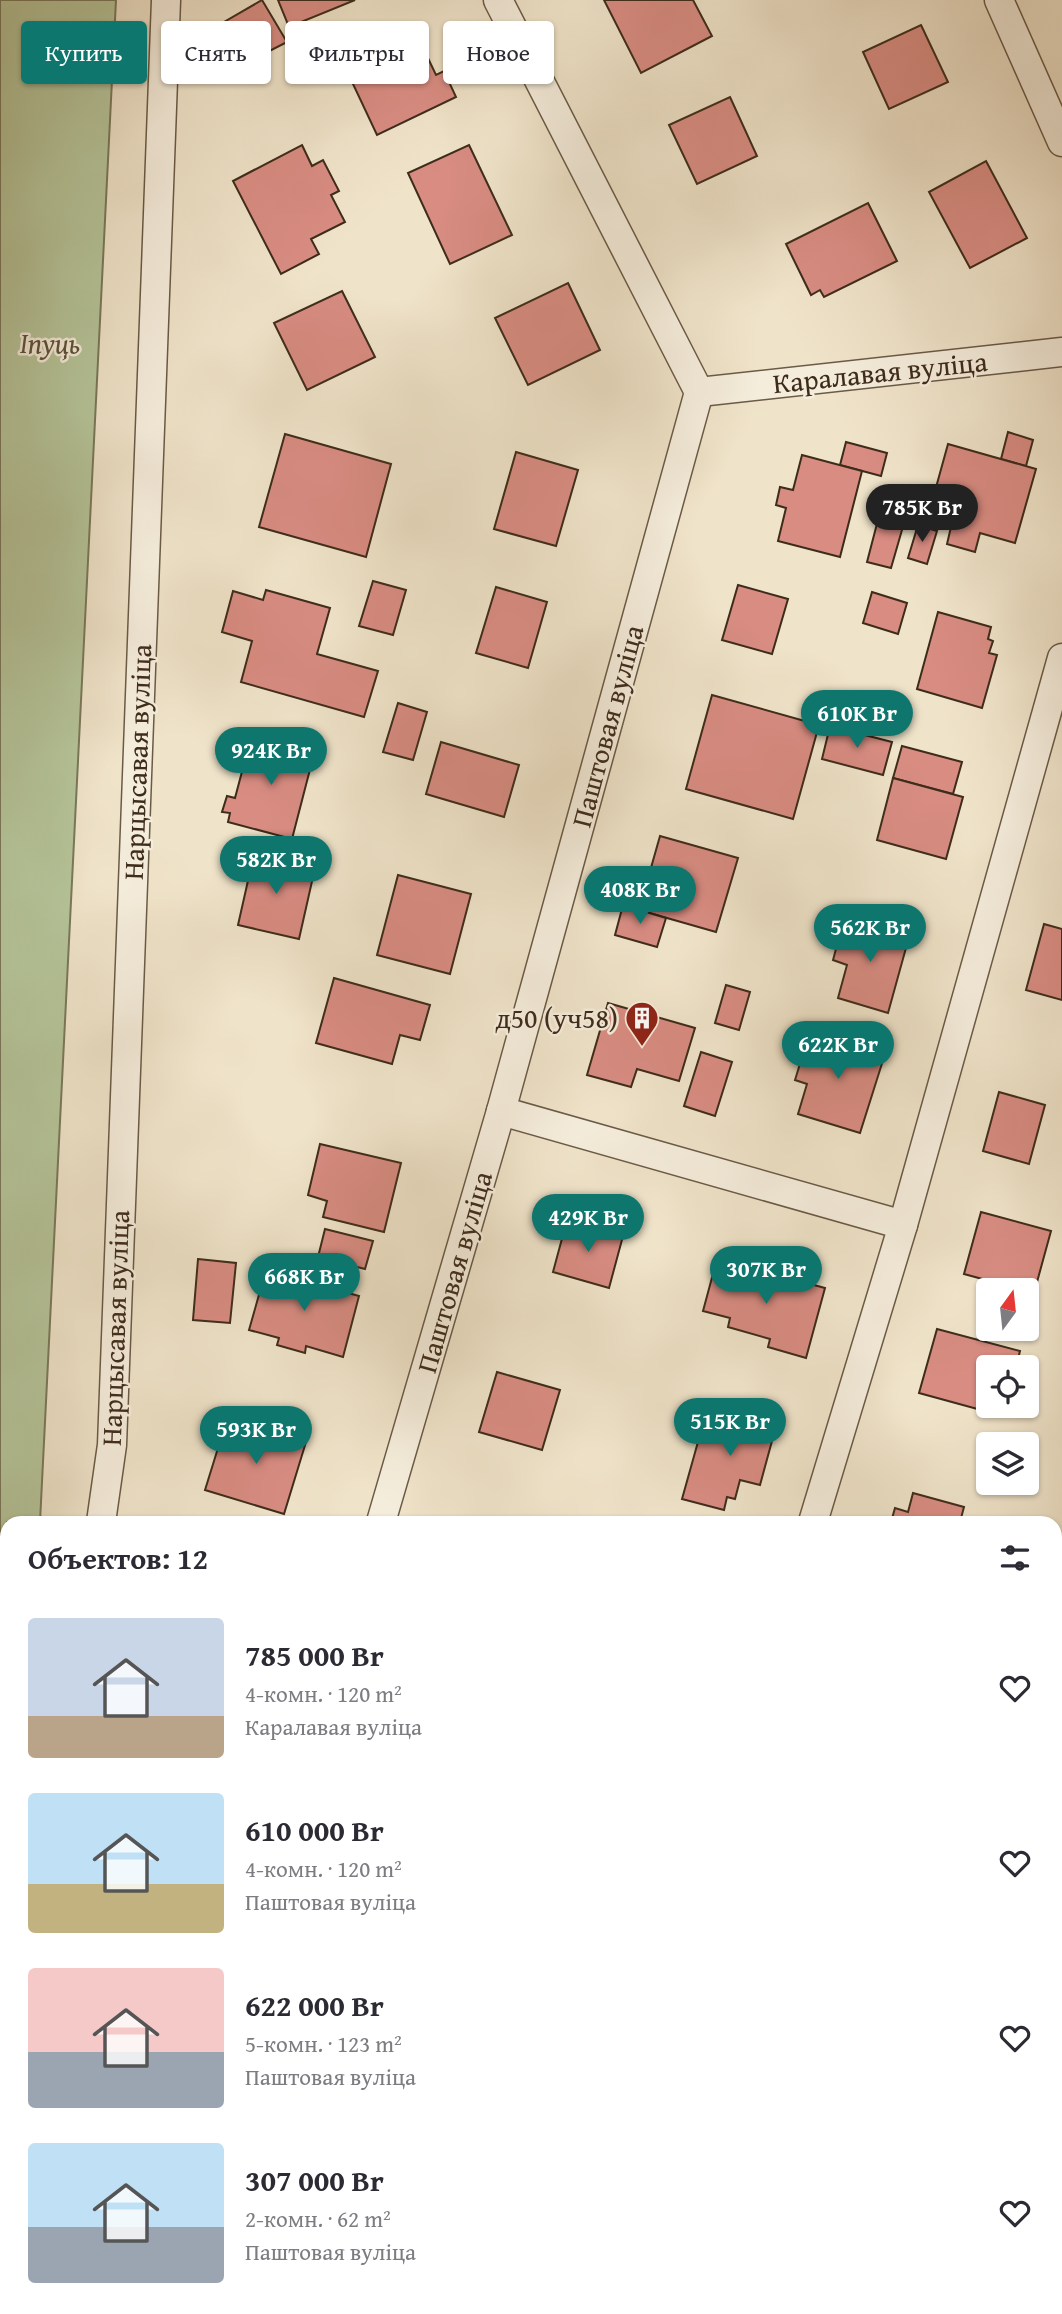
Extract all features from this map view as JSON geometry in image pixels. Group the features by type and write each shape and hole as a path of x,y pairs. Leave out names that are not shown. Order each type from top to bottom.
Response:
{"street":[{"name":"Нарцысавая вуліца","path":"102,1516 112,1445 166,0"},
{"path":"498,0 699,392"},
{"path":"999,0 1062,142"},
{"name":"Каралавая вуліца","path":"699,392 1062,352"},
{"name":"Паштовая вуліца","path":"382,1516 501,1111 699,392"},
{"path":"815,1516 903,1225 1062,658"},
{"path":"501,1111 903,1225"}],"green space":[{"name":"Іпуць","path":"0,0 116,0 115,21 21,21 21,84 112,84 40,1516 0,1516"}],"building":[{"path":"262,0 285,43 271,50 271,21 226,21"},
{"path":"278,0 355,0 304,21 287,21"},
{"path":"604,0 693,0 712,36 641,73"},
{"path":"921,25 948,82 889,109 863,52"},
{"path":"429,60 436,75 443,72 443,84 450,84 456,97 377,135 353,84 429,84"},
{"path":"730,97 757,156 697,184 669,125"},
{"path":"302,145 312,166 323,160 339,191 331,195 345,222 311,239 319,254 281,274 233,181"},
{"path":"469,145 512,235 450,264 408,173"},
{"path":"986,161 1027,238 970,268 929,192"},
{"path":"868,203 897,261 824,297 820,290 811,295 786,244"},
{"path":"568,283 600,350 528,385 495,318"},
{"path":"342,291 375,357 307,390 274,323"},
{"path":"1008,432 1033,440 1026,466 1001,459"},
{"path":"285,434 391,464 366,557 259,527"},
{"path":"846,442 887,453 881,476 840,465"},
{"path":"948,444 1036,469 1015,543 980,533 975,552 947,544 951,527 927,520"},
{"path":"516,452 578,470 556,546 494,529"},
{"path":"802,455 862,471 840,557 778,541 786,508 776,505 780,487 793,490"},
{"path":"879,516 904,523 891,568 867,562"},
{"path":"918,525 937,531 927,564 908,558"},
{"path":"373,581 406,590 393,635 359,626"},
{"path":"738,585 788,599 772,654 722,640"},
{"path":"496,587 547,602 528,668 476,653"},
{"path":"266,590 330,608 317,654 378,671 364,717 241,682 252,641 222,632 233,591 263,600"},
{"path":"872,592 907,603 898,634 863,623"},
{"path":"938,612 991,627 988,639 993,641 989,653 997,655 982,708 917,689"},
{"path":"712,695 819,725 793,819 686,789"},
{"path":"398,703 427,712 413,760 383,752"},
{"path":"830,726 892,742 883,775 822,759"},
{"path":"252,734 315,750 292,839 228,822 230,813 222,812 227,796 235,798"},
{"path":"441,742 519,765 504,817 426,794"},
{"path":"902,746 962,762 953,794 893,778"},
{"path":"893,778 963,797 946,859 877,840"},
{"path":"660,836 738,858 716,932 639,910"},
{"path":"254,854 315,868 299,939 238,925"},
{"path":"398,875 471,894 450,974 377,955"},
{"path":"623,905 666,918 657,947 615,935"},
{"path":"844,919 909,937 888,1013 838,998 847,965 833,960"},
{"path":"1044,924 1062,929 1062,1000 1026,990"},
{"path":"334,978 430,1005 420,1040 400,1035 392,1064 316,1043"},
{"path":"726,985 750,992 739,1030 715,1023"},
{"name":"д50 (уч58)","path":"608,1003 695,1028 679,1081 637,1069 631,1087 587,1075"},
{"path":"810,1031 885,1054 860,1133 798,1114 807,1084 795,1080"},
{"path":"701,1052 732,1062 715,1116 684,1106"},
{"path":"999,1092 1045,1105 1029,1164 983,1151"},
{"path":"320,1144 401,1163 384,1232 323,1217 327,1201 308,1195"},
{"path":"981,1212 1051,1231 1038,1278 979,1278 964,1274"},
{"path":"567,1220 623,1236 609,1288 553,1272"},
{"path":"325,1229 373,1241 365,1269 318,1257"},
{"path":"198,1259 236,1263 230,1323 193,1320"},
{"path":"717,1259 825,1288 806,1358 768,1347 770,1339 728,1327 730,1318 703,1311"},
{"path":"266,1270 292,1277 293,1272 324,1280 323,1286 359,1296 343,1357 306,1346 305,1353 277,1345 279,1338 249,1330"},
{"path":"937,1329 1020,1351 1019,1355 976,1355 976,1409 919,1393"},
{"path":"497,1372 560,1390 542,1450 479,1432"},
{"path":"732,1406 778,1419 760,1485 740,1480 735,1499 727,1497 724,1510 682,1499 703,1424 725,1430"},
{"path":"227,1419 306,1442 284,1514 205,1490"},
{"path":"913,1493 964,1507 962,1516 893,1516 895,1508 908,1512"}],"place":[{"name":"д50 (уч58)","path":"642,1048"}]}
